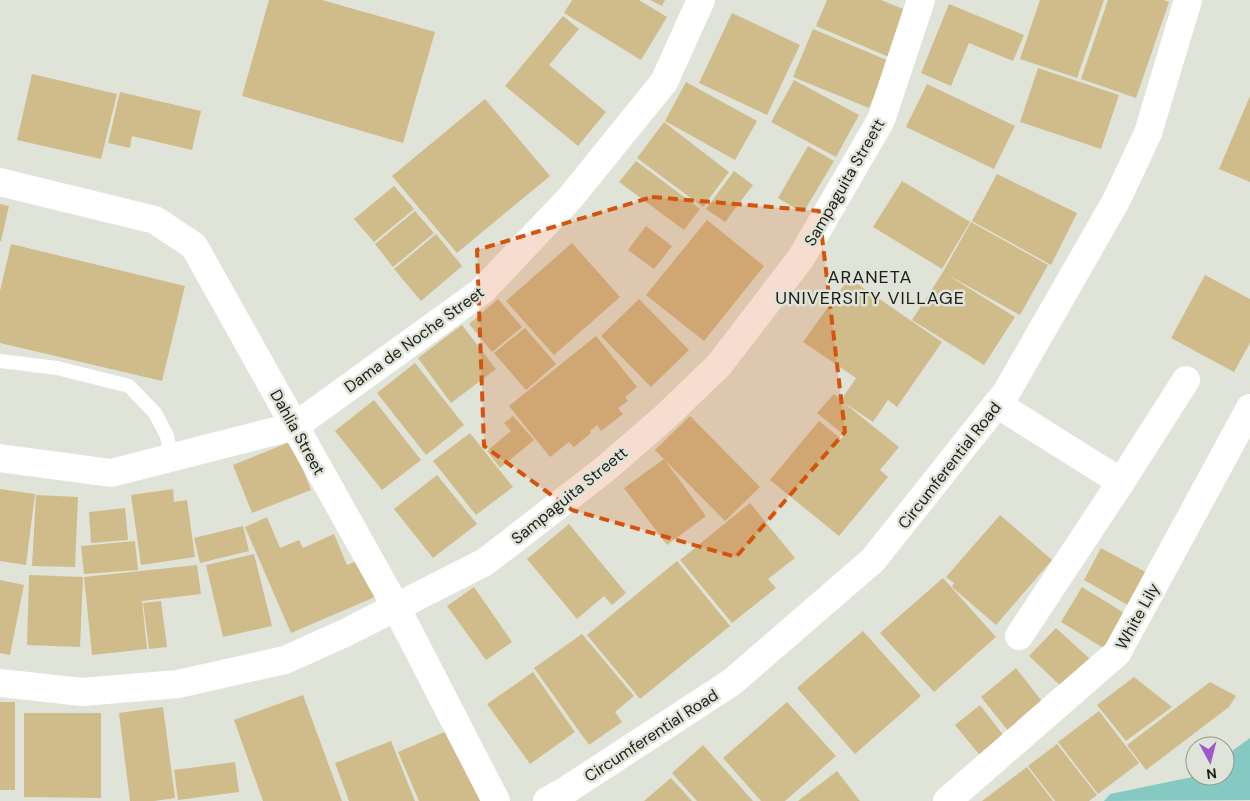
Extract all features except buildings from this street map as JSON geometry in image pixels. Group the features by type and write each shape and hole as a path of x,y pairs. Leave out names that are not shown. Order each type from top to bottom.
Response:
{"street":[{"name":"Dama de Noche Street","path":"0,458 111,473 295,426 482,291 570,198 664,82 700,0"},
{"name":"Sampaguita Streett","path":"0,683 82,692 178,684 285,660 345,633 485,562 605,469 665,417 719,365 801,258 881,120 921,0"},
{"name":"Circumferential Road","path":"547,801 566,792 732,682 873,560 1006,393 1116,201 1148,133 1188,0"},
{"name":"Dahlia Street","path":"0,182 154,220 194,246 396,607 496,801"},
{"path":"1020,636 1122,482 1186,380"},
{"path":"997,404 1122,482"},
{"name":"White Lily","path":"947,801 1117,653 1250,408"}],"lane":[{"path":"0,360 57,368 129,386 155,413 167,436 171,458"}],"highlighted area":[{"path":"652,197 819,211 845,432 736,557 572,510 484,446 477,250"}],"water":[{"path":"1250,738 1250,800 1104,801 1110,794 1185,778 1185,786 1235,786 1235,749"}],"district":[{"name":"ARANETA UNIVERSITY VILLAGE","path":"870,287"}]}
